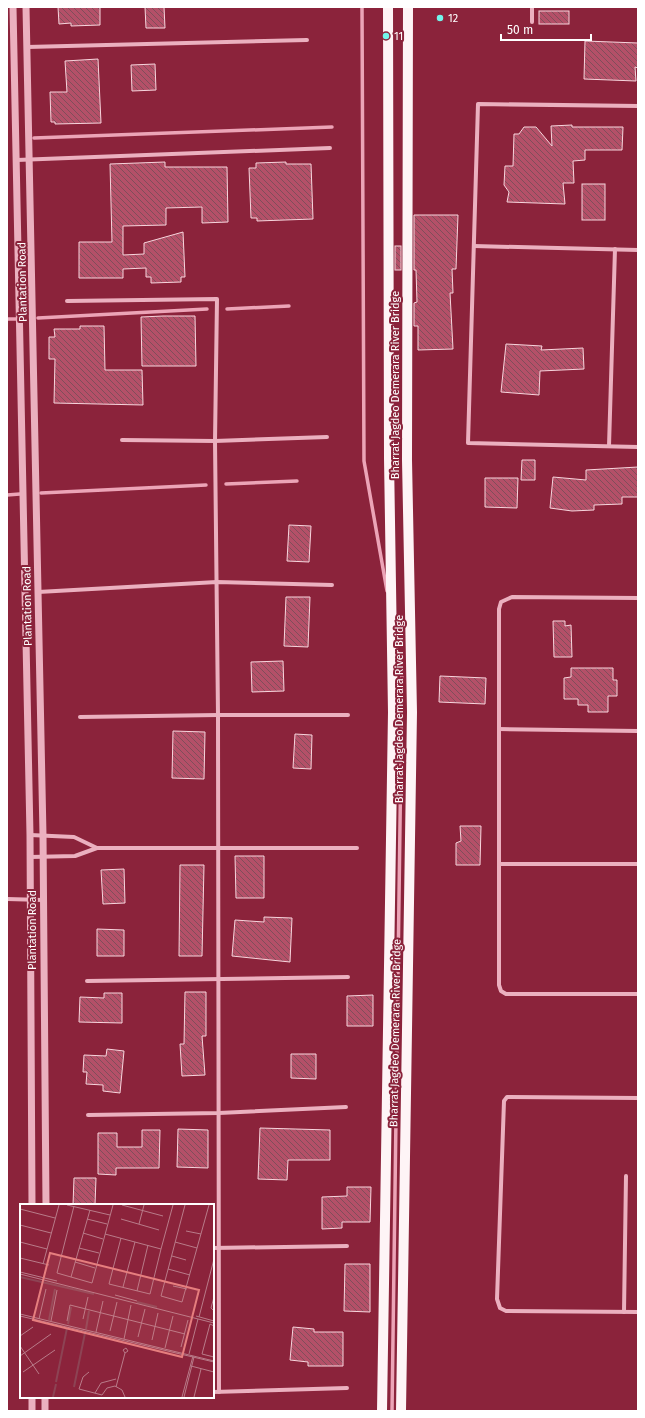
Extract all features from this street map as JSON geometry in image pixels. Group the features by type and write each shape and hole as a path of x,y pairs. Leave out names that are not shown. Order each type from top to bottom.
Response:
{"main road":[{"name":"Bharrat Jagdeo Demerara River Bridge","path":"382,1411 393,696 389,458 388,7"},
{"name":"Bharrat Jagdeo Demerara River Bridge","path":"401,1411 412,712 407,460 408,7"}],"street":[{"name":"Plantation Road","path":"13,7 30,835 32,1204"},
{"name":"Plantation Road","path":"26,7 43,835 46,1204"},
{"path":"532,7 532,22"},
{"path":"27,47 307,40"},
{"path":"638,106 478,104 468,443 638,447"},
{"path":"17,160 330,148"},
{"path":"474,246 638,250"},
{"path":"609,446 615,249"},
{"path":"66,301 217,299 215,441 218,715 219,1392"},
{"path":"122,440 215,441 327,437"},
{"path":"38,592 217,582 332,584"},
{"path":"638,598 512,597 501,602 499,729 499,985 501,992 506,994 638,994"},
{"path":"80,717 348,715"},
{"path":"499,729 638,731"},
{"path":"30,835 74,837 97,848"},
{"path":"30,857 75,856 97,848 357,848"},
{"path":"499,864 638,864"},
{"path":"7,899 43,900"},
{"path":"88,981 348,977"},
{"path":"638,1098 512,1096 504,1100 497,1299 500,1308 506,1311 638,1312"},
{"path":"88,1115 346,1107"},
{"path":"624,1312 626,1176"},
{"path":"214,1248 347,1246"},
{"path":"214,1392 347,1388"},
{"path":"32,1398 32,1411"},
{"path":"45,1398 45,1411"}],"building":[{"path":"58,7 100,7 100,25 71,26 71,23 59,24"},
{"path":"145,7 164,7 165,28 146,28"},
{"path":"539,11 569,11 569,24 539,24"},
{"path":"585,41 638,43 638,68 635,67 636,81 584,79"},
{"path":"98,59 101,123 55,124 55,122 51,122 50,92 67,92 65,61"},
{"path":"155,64 156,90 132,91 131,65"},
{"path":"572,125 572,127 623,127 622,150 585,150 585,160 573,161 574,183 563,183 565,204 507,202 509,192 504,185 505,166 513,166 514,134 519,134 524,127 536,127 552,146 551,126"},
{"path":"165,162 165,167 227,167 228,222 202,223 202,207 166,208 166,225 123,226 123,255 144,254 144,243 183,232 185,277 181,277 181,282 151,283 151,277 146,277 146,268 123,269 123,278 79,278 79,242 112,242 110,164"},
{"path":"286,162 286,164 311,164 313,219 257,221 257,218 251,218 249,168 256,168 256,163"},
{"path":"582,184 605,184 605,220 582,220"},
{"path":"414,215 458,215 456,269 452,269 453,293 450,293 453,349 418,350 418,326 414,326 414,303 417,302 416,270 414,270"},
{"path":"395,246 401,246 401,270 395,270"},
{"path":"195,316 196,366 142,366 141,317"},
{"path":"80,326 104,326 105,370 142,370 143,405 54,403 55,359 49,359 49,337 55,337 54,329 80,329"},
{"path":"506,344 542,346 541,350 583,348 584,369 540,371 539,395 501,392"},
{"path":"522,460 535,460 535,480 521,480"},
{"path":"638,467 638,497 622,497 622,504 594,505 594,510 572,511 550,508 553,477 586,480 586,470"},
{"path":"485,478 518,478 517,508 485,507"},
{"path":"289,525 311,526 309,562 287,561"},
{"path":"286,597 310,597 308,647 284,646"},
{"path":"553,621 565,621 565,626 571,625 572,657 554,657"},
{"path":"283,661 284,691 252,692 251,662"},
{"path":"571,668 613,668 613,680 617,680 617,696 608,696 608,712 588,712 588,705 578,705 578,699 564,699 564,678 571,677"},
{"path":"440,676 486,678 485,704 439,702"},
{"path":"173,731 205,732 204,779 172,778"},
{"path":"295,734 312,735 311,769 293,768"},
{"path":"460,826 481,826 480,865 456,865 456,843 461,841"},
{"path":"235,856 264,856 264,898 236,898"},
{"path":"180,865 204,865 202,956 179,956"},
{"path":"124,869 125,903 103,904 101,870"},
{"path":"264,917 292,918 290,962 232,956 235,920 264,922"},
{"path":"97,929 124,930 124,956 97,956"},
{"path":"185,992 206,992 206,1036 202,1036 205,1075 182,1076 180,1044 184,1044"},
{"path":"104,993 122,993 122,1023 79,1022 80,997 104,998"},
{"path":"373,995 373,1026 347,1026 347,996"},
{"path":"107,1049 124,1051 120,1093 103,1091 103,1085 86,1084 87,1072 83,1072 84,1055 106,1056"},
{"path":"291,1054 316,1054 316,1079 291,1078"},
{"path":"260,1128 330,1130 330,1160 288,1160 287,1180 258,1179"},
{"path":"178,1129 208,1130 208,1168 177,1167"},
{"path":"142,1130 160,1130 159,1168 116,1168 116,1175 98,1174 98,1133 117,1133 117,1147 142,1147"},
{"path":"74,1178 96,1178 95,1204 73,1204"},
{"path":"347,1187 371,1187 370,1222 342,1222 342,1228 322,1229 322,1197 347,1196"},
{"path":"345,1264 370,1264 370,1312 344,1311"},
{"path":"293,1327 314,1329 314,1332 343,1332 343,1366 308,1366 308,1362 290,1360"}],"waterway":[{"path":"362,7 364,461 387,591"},
{"path":"34,138 332,127"},
{"path":"227,309 289,306"},
{"path":"38,318 207,309"},
{"path":"7,319 16,319"},
{"path":"226,484 297,481"},
{"path":"41,493 206,485"},
{"path":"7,495 20,494"},
{"path":"392,1411 402,678 396,647"}],"place":[{"name":"12","path":"440,18"},
{"name":"11","path":"386,36"}]}
